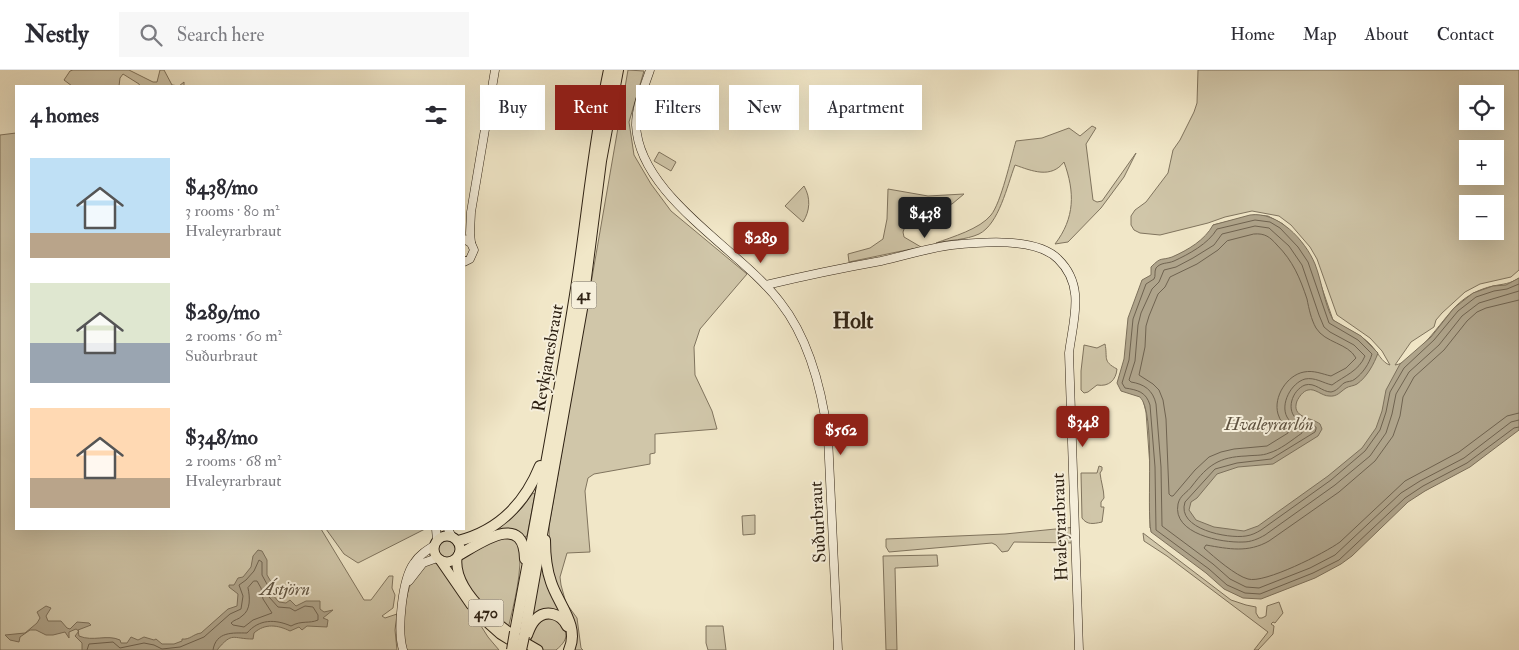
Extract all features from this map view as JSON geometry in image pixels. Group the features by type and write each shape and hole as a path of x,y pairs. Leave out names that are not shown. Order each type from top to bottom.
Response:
{"highway":[{"name":"Reykjanesbraut","path":"522,642 524,582 568,341 591,170 609,70"},
{"name":"Reykjanesbraut","path":"512,650 522,642 582,308 601,161 618,70"},
{"path":"453,535 485,530 516,508 531,486 548,444"},
{"path":"544,519 546,560 550,580 573,631 572,642 565,650"},
{"path":"458,557 492,536 503,533 512,534 521,542 524,550 524,582"},
{"path":"522,642 536,620 545,614 554,614 563,620 568,628 569,636 565,650"}],"main road":[{"path":"436,543 445,536 453,535"},
{"name":"470","path":"453,535 461,547 457,568 460,577 479,605 502,628 538,650"},
{"name":"470","path":"436,543 434,552 468,602 506,638 522,642"},
{"path":"438,559 447,562 458,557"}],"street":[{"path":"465,221 491,70"},
{"path":"465,262 473,253 467,241 470,233 471,212 496,70"},
{"name":"Suðurbraut","path":"650,70 638,105 636,124 638,141 646,161 659,181 686,212 766,285 792,319 816,374 825,415 830,473 838,650"},
{"name":"Hvaleyrarbraut","path":"766,285 950,245 1021,244 1042,249 1058,259 1070,277 1075,291 1076,304 1069,353 1079,650"},
{"path":"402,650 400,631 406,581 413,563 436,543 436,530"},
{"path":"405,591 413,575 423,564 438,559"}],"green space":[{"path":"129,70 153,82 157,82 160,70 164,70 172,85 140,85 123,74 120,78 119,85 71,85 64,80 70,71"},
{"path":"628,70 644,71 640,85 636,85 636,98 629,122 634,155 651,184 671,211 747,274 700,329 694,347 695,375 712,411 717,429 655,434 655,453 650,454 650,464 594,474 588,478 585,491 590,552 567,553 560,577 566,603 577,618 581,648 583,650 573,650 550,568 549,526 618,130 626,130 625,85"},
{"path":"1198,70 1519,70 1519,270 1511,277 1480,284 1465,292 1442,313 1436,320 1434,327 1411,342 1395,365 1411,357 1450,312 1464,299 1483,289 1509,283 1519,278 1269,590 1150,528 1150,467 1146,412 1143,400 1219,246 1213,225 1254,215 1268,216 1283,224 1302,243 1312,259 1333,320 1367,341 1382,359 1390,365 1382,351 1370,338 1337,315 1317,259 1310,247 1291,225 1279,216 1252,211 1160,235 1140,233 1134,230 1131,225 1131,216 1135,210 1146,202 1168,173 1173,150 1197,103"},
{"path":"1092,126 1096,128 1086,144 1093,200 1097,202 1102,201 1136,153 1124,177 1101,208 1068,242 1055,244 1062,234 1070,215 1070,184 1064,162 1059,167 1047,172 1035,171 1015,165 1002,204 986,229 969,238 936,243 973,228 991,215 1002,191 1016,141 1042,138 1069,128 1080,136"},
{"name":"Ástjörn","path":"15,133 15,530 322,530 364,600 371,600 389,576 393,576 392,588 395,595 393,608 382,616 385,618 397,614 395,630 397,650 0,650 0,135"},
{"path":"659,152 676,162 671,171 654,161"},
{"path":"804,186 809,204 803,222 785,206"},
{"path":"888,189 928,196 964,194 952,204 922,209 906,224 903,232 904,237 921,247 849,262 848,254 870,248 883,239 887,219"},
{"path":"1105,344 1106,359 1109,364 1117,369 1115,376 1108,384 1097,385 1084,393 1081,390 1081,371 1084,345 1097,348"},
{"path":"1099,466 1102,467 1100,473 1104,495 1101,502 1101,507 1104,507 1102,522 1090,523 1082,518 1081,473 1097,473"},
{"path":"533,493 535,494 527,536 525,537 520,534 464,550 462,543 506,522 522,508"},
{"path":"755,515 755,534 743,535 742,516"},
{"path":"1076,527 1076,543 1014,542 1008,551 1002,552 992,543 889,552 886,547 886,539 1005,534"},
{"path":"327,530 423,530 358,563 344,554"},
{"path":"1143,533 1231,600 1256,607 1256,613 1259,618 1266,616 1267,606 1279,602 1283,613 1275,623 1271,624 1274,626 1273,634 1258,650 1254,650 1268,632 1167,556 1144,541"},
{"path":"510,537 519,544 520,565 508,629 485,607 473,592 459,564 461,558 489,540"},
{"path":"443,539 451,539 457,545 457,553 451,559 443,559 437,553 437,545"},
{"path":"937,555 938,566 895,568 897,650 886,650 883,556"},
{"path":"542,556 565,617 555,612 528,625"},
{"path":"434,560 441,563 488,637 499,650 406,650 403,621 409,587 418,571"},
{"path":"553,618 562,626 566,633 566,637 561,645 556,650 542,650 530,644 533,633 539,623"},
{"path":"706,626 723,626 726,650 708,650"}],"water":[{"name":"Hvaleyrarlón","path":"1250,215 1260,215 1280,222 1297,237 1305,246 1315,264 1327,307 1333,320 1361,336 1378,353 1370,370 1357,384 1347,387 1334,396 1326,396 1316,391 1308,390 1300,396 1297,401 1297,411 1299,414 1320,424 1322,429 1318,436 1273,464 1238,467 1217,474 1197,498 1191,502 1189,510 1196,520 1214,527 1244,531 1258,526 1328,476 1362,448 1376,428 1386,390 1400,364 1431,337 1454,308 1473,293 1493,286 1506,285 1519,278 1519,430 1470,467 1408,502 1352,556 1341,564 1315,578 1261,599 1243,598 1224,589 1206,573 1151,532 1149,440 1145,406 1140,397 1121,391 1117,383 1124,359 1128,318 1142,280 1151,275 1151,267 1159,260 1172,257 1195,244 1213,225"},
{"name":"Ástjörn","path":"258,550 262,551 267,560 267,575 273,585 272,594 279,602 286,603 290,600 296,606 306,601 320,601 320,609 324,612 333,610 323,618 328,620 327,627 307,626 302,630 299,627 290,631 281,627 267,626 254,633 253,639 233,637 226,640 217,650 82,650 82,643 75,636 78,632 79,636 84,638 115,638 120,640 121,643 127,643 131,637 138,640 144,637 156,639 162,644 174,644 182,641 182,639 187,639 201,633 228,609 237,606 238,594 229,585 234,585 238,578 243,577 251,567 253,556"},
{"path":"46,606 51,608 46,616 48,621 61,621 70,629 77,622 89,623 91,625 69,632 69,638 65,632 46,635 36,630 30,630 20,637 19,642 10,640 5,635 25,633 40,618 37,612"}],"district":[{"name":"Holt","path":"853,321"}]}
